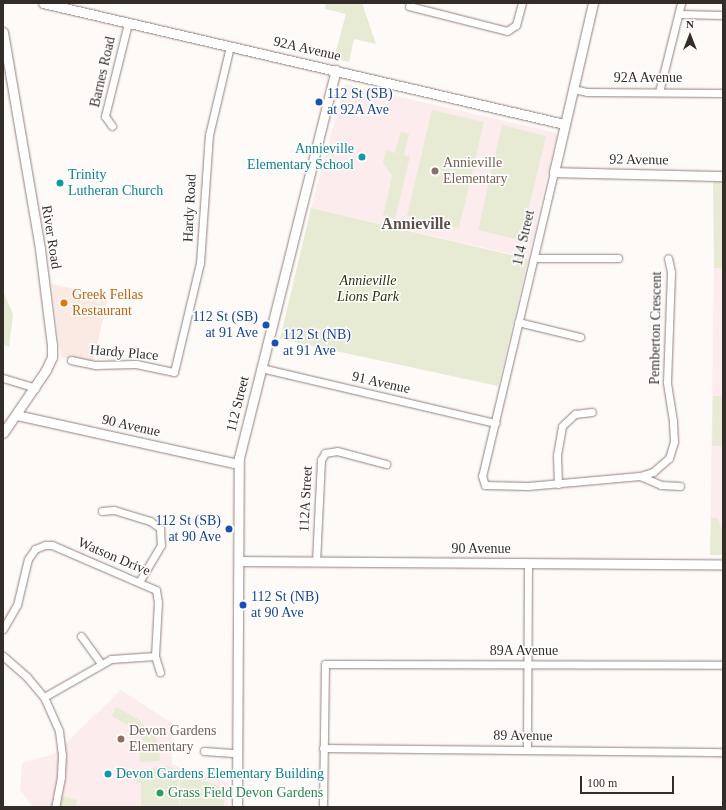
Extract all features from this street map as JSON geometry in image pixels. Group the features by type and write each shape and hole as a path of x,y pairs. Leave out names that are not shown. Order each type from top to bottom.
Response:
{"street":[{"name":"92A Avenue","path":"43,3 56,4 128,23 564,124"},
{"path":"409,6 507,31 516,25 522,3"},
{"name":"114 Street","path":"482,480 593,3"},
{"path":"659,92 682,3"},
{"path":"679,14 723,15"},
{"name":"Barnes Road","path":"112,126 106,116 128,23"},
{"name":"River Road","path":"3,32 40,249 52,345 52,356 35,388 3,433"},
{"name":"Hardy Road","path":"174,372 200,263 209,135 230,46"},
{"name":"112 Street","path":"237,807 236,753 239,561 238,464 336,70"},
{"name":"92A Avenue","path":"573,89 587,92 723,93"},
{"name":"92 Avenue","path":"554,172 723,176"},
{"path":"534,258 618,258"},
{"name":"Pemberton Crescent","path":"482,480 488,487 558,484 640,476 653,472 668,458 674,442 673,421 667,382 671,272 668,258"},
{"path":"518,322 580,336"},
{"name":"Hardy Place","path":"71,360 95,365 136,364 174,372"},
{"name":"91 Avenue","path":"261,368 496,423"},
{"path":"3,378 35,388"},
{"path":"558,484 557,455 562,426 575,414 592,412"},
{"name":"90 Avenue","path":"17,414 238,464"},
{"name":"112A Street","path":"316,562 319,487 323,456 326,453 337,451 386,464"},
{"name":"Pemberton Crescent","path":"640,476 661,485 680,486"},
{"path":"102,511 114,510 150,521 160,528 161,544 139,582"},
{"name":"Watson Drive","path":"3,629 17,605 28,559 40,546 52,545 152,588 158,594 156,656"},
{"name":"90 Avenue","path":"239,561 723,564"},
{"path":"527,749 526,664 528,563"},
{"path":"81,636 101,664"},
{"path":"3,656 33,683 44,697 59,731 62,755 61,777 55,807"},
{"path":"44,697 101,664 123,657 146,658 156,656 160,672"},
{"name":"89A Avenue","path":"323,748 325,664 723,665"},
{"path":"323,748 323,807"},
{"name":"89 Avenue","path":"323,748 723,752"},
{"path":"204,751 236,753"}],"shaded area":[{"name":"Annieville Elementary","path":"345,84 557,133 528,258 311,208"},
{"path":"714,268 723,268 723,555 710,555"},
{"path":"52,284 108,297 93,363 61,357"},
{"name":"Devon Gardens Elementary","path":"121,690 172,723 172,764 228,783 228,807 33,807 20,790 22,763 54,754"}],"green space":[{"path":"326,3 362,3 376,44 354,39 349,62 334,58 346,14 325,9"},
{"path":"432,110 484,122 459,228 407,216"},
{"path":"502,125 546,136 521,240 478,230"},
{"path":"401,131 409,134 404,155 410,156 395,219 383,216 392,176 383,163 386,150 395,153"},
{"path":"713,182 723,182 723,268 714,268"},
{"name":"Annieville Lions Park","path":"311,208 528,259 498,386 280,339"},
{"path":"3,291 13,314 9,347 3,345"},
{"path":"713,396 723,396 723,446 712,446"},
{"path":"711,518 717,518 723,531 723,555 710,555"},
{"path":"116,707 139,720 155,736 159,746 160,761 140,762 139,748 149,747 134,729 112,716"},
{"name":"Grass Field Devon Gardens","path":"167,766 179,770 177,778 167,775 149,778 179,779 179,807 141,807 141,783 136,783 137,771"},
{"path":"180,774 224,787 224,807 180,807"},
{"path":"61,796 77,800 76,807 57,807"}],"place":[{"name":"112 St (SB) at 92A Ave","path":"319,102"},
{"name":"Annieville Elementary School","path":"362,157"},
{"name":"Annieville Elementary","path":"435,171"},
{"name":"Trinity Lutheran Church","path":"60,183"},
{"name":"Greek Fellas Restaurant","path":"64,303"},
{"name":"112 St (SB) at 91 Ave","path":"266,325"},
{"name":"112 St (NB) at 91 Ave","path":"275,343"},
{"name":"112 St (SB) at 90 Ave","path":"229,529"},
{"name":"112 St (NB) at 90 Ave","path":"243,605"},
{"name":"Devon Gardens Elementary","path":"121,739"},
{"name":"Devon Gardens Elementary Building","path":"108,774"},
{"name":"Grass Field Devon Gardens","path":"160,793"}],"district":[{"name":"Annieville","path":"416,224"}]}
